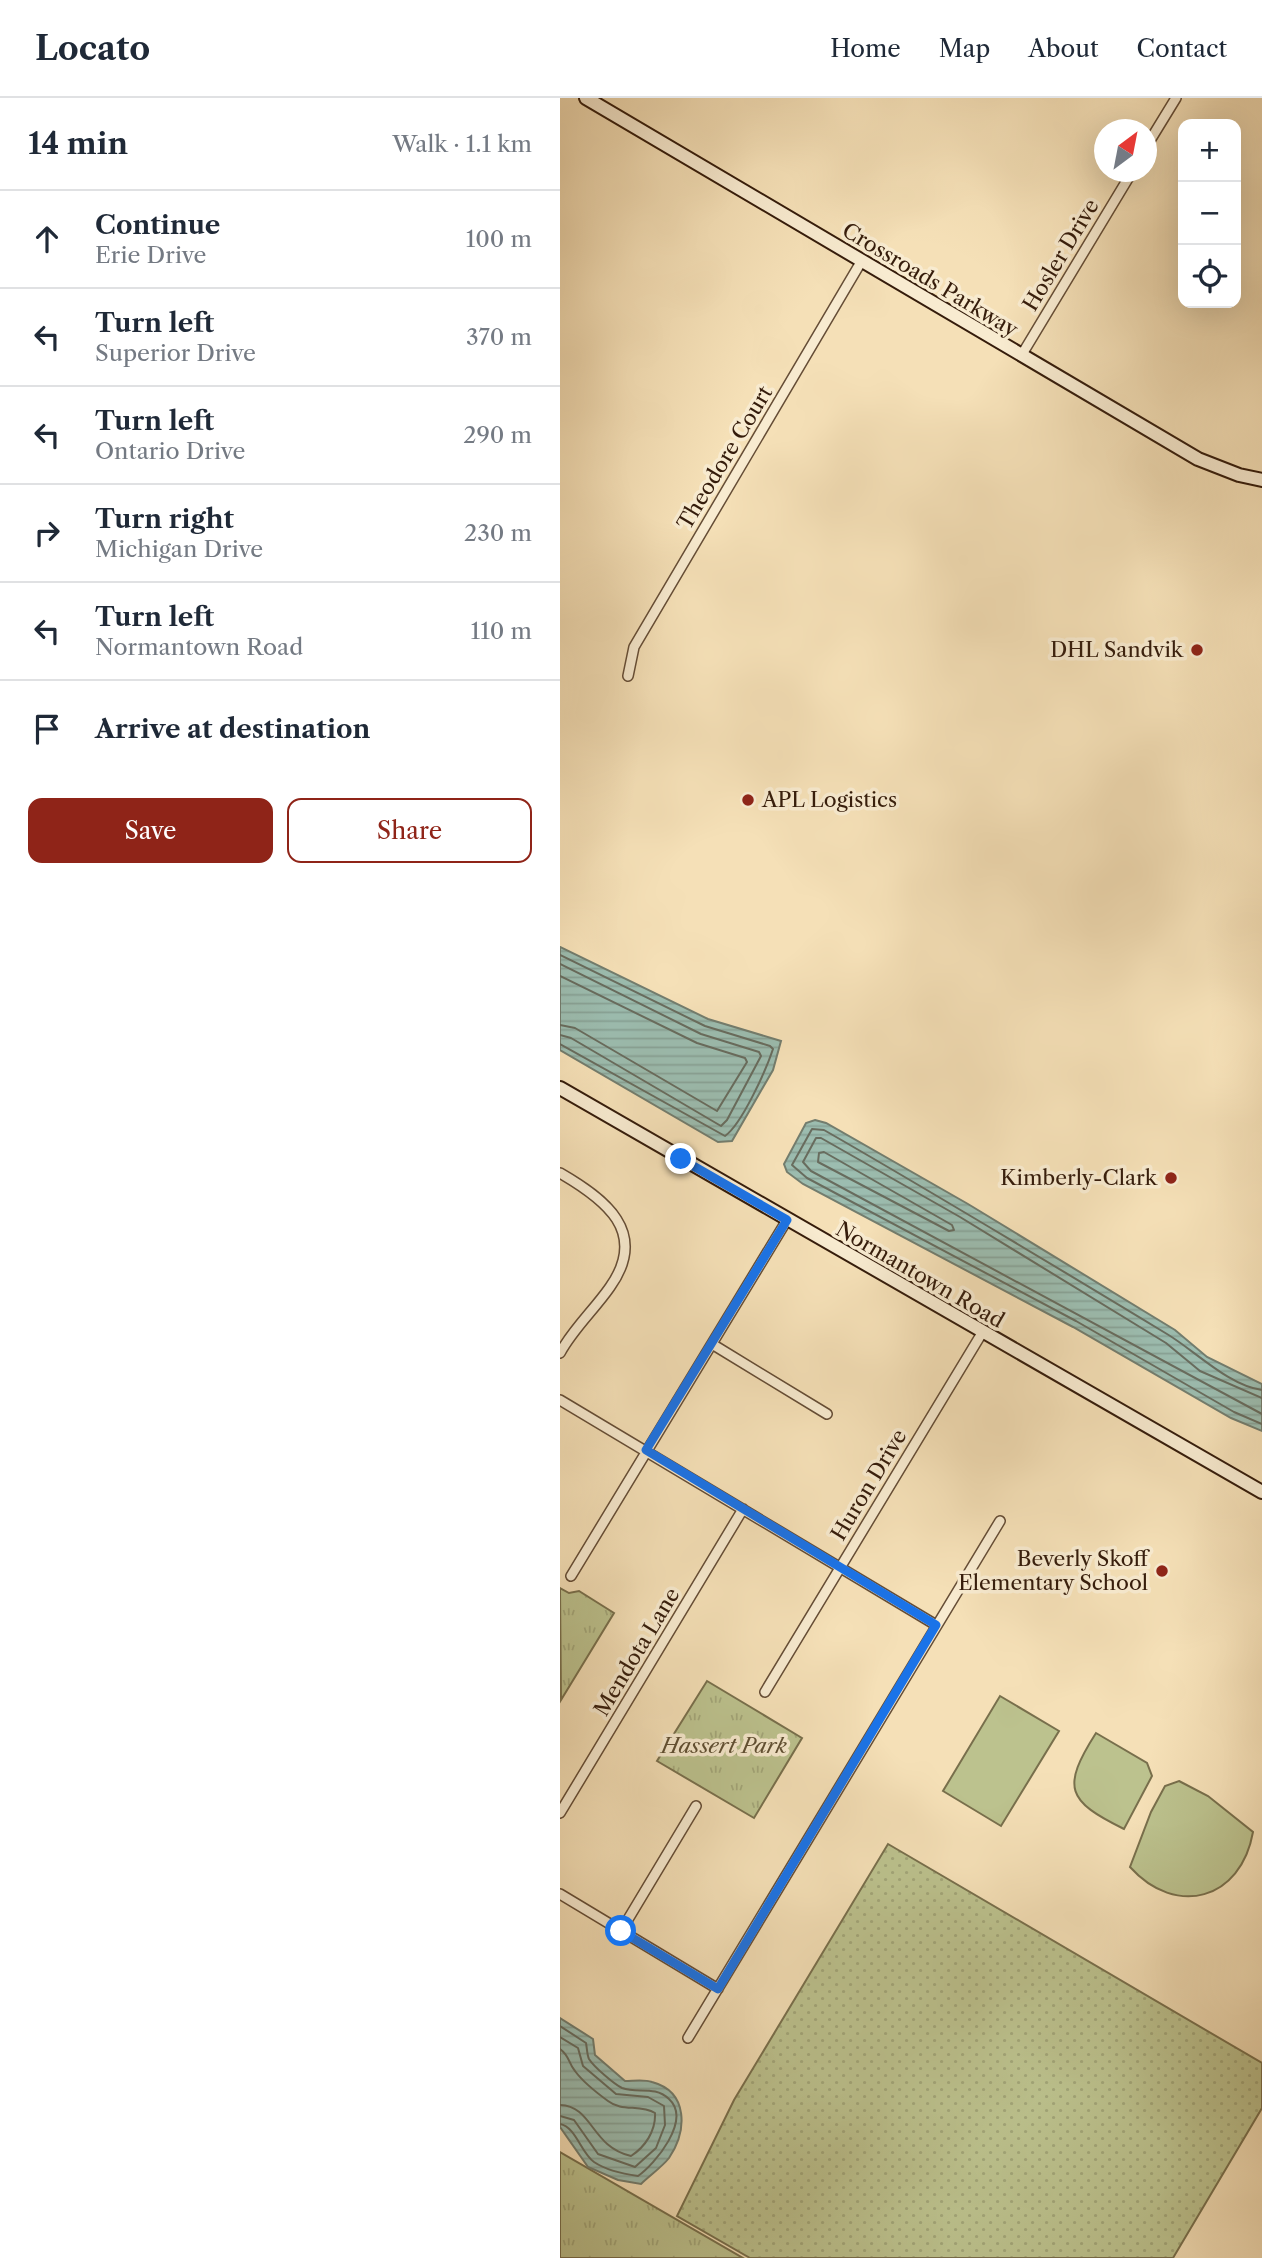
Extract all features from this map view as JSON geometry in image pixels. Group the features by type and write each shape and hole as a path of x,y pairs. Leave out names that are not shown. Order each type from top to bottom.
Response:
{"street":[{"name":"Crossroads Parkway","path":"586,98 1198,459 1239,475 1262,480"},
{"path":"1157,129 1176,98"},
{"name":"Hosler Drive","path":"1021,356 1126,182"},
{"name":"Theodore Court","path":"628,676 634,647 862,262"},
{"name":"Normantown Road","path":"560,1088 1262,1492"},
{"path":"560,1173 594,1193 608,1206 622,1230 624,1255 615,1278 560,1353"},
{"path":"570,1576 787,1220"},
{"name":"Huron Drive","path":"765,1692 982,1333"},
{"path":"712,1344 827,1414"},
{"path":"560,1400 936,1625"},
{"name":"Mendota Lane","path":"560,1813 743,1509"},
{"path":"688,2038 1000,1521"},
{"path":"621,1931 696,1805"},
{"path":"560,1894 718,1989"}],"green space":[{"path":"560,1588 569,1593 579,1591 614,1613 561,1700"},
{"name":"Hassert Park","path":"707,1681 802,1738 754,1818 657,1761"},
{"path":"1000,1696 1059,1731 1001,1826 943,1791"},
{"path":"1096,1733 1147,1763 1152,1776 1124,1829 1091,1810 1081,1801 1076,1791 1074,1780 1078,1767"},
{"path":"1179,1781 1208,1796 1253,1832 1246,1855 1235,1873 1221,1886 1204,1894 1186,1896 1167,1893 1148,1883 1130,1867 1151,1812 1165,1786"},
{"path":"888,1844 1262,2063 1262,2108 1173,2258 750,2258 677,2216 734,2100"},
{"path":"560,2152 743,2258 560,2258"}],"water":[{"path":"560,947 708,1019 781,1041 773,1070 732,1141 718,1142 560,1050"},
{"path":"815,1120 826,1123 968,1204 1175,1330 1207,1357 1262,1384 1262,1431 1231,1418 1073,1327 803,1184 787,1172 784,1164 806,1123"},
{"path":"560,2018 593,2039 595,2055 625,2081 652,2082 673,2094 678,2103 681,2125 675,2147 669,2158 641,2184 618,2180 588,2167 560,2127"}],"place":[{"name":"DHL Sandvik","path":"1197,650"},
{"name":"APL Logistics","path":"748,800"},
{"name":"Kimberly-Clark","path":"1171,1178"},
{"name":"Beverly Skoff Elementary School","path":"1162,1571"}],"route":[{"path":"621,1931 718,1989 936,1625 646,1450 787,1220 681,1159"}]}
